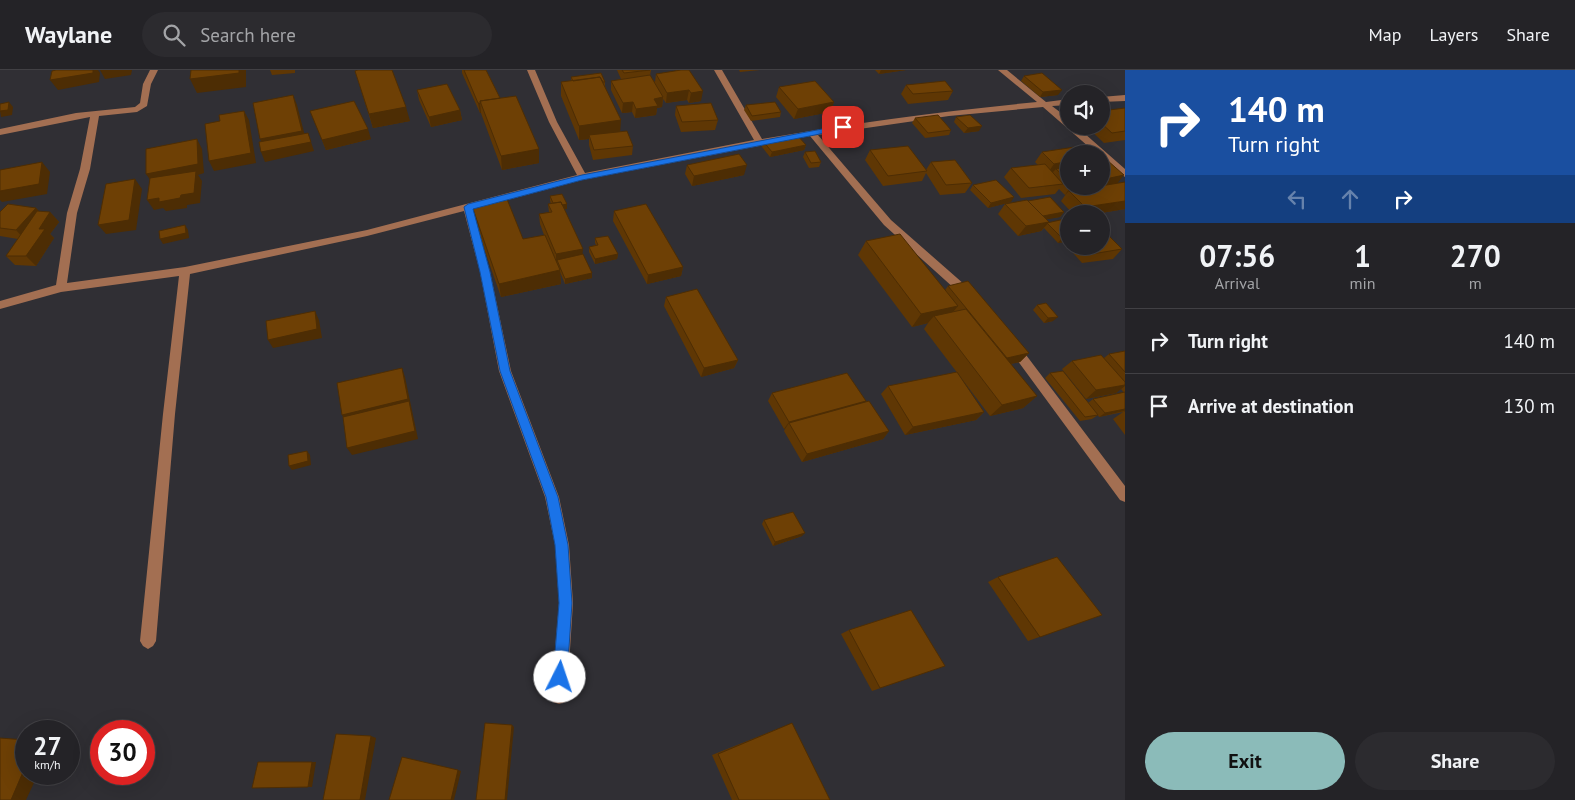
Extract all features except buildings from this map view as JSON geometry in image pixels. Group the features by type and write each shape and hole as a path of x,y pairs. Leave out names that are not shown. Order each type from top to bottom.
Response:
{"street":[{"path":"0,132 76,116 137,109 144,104 147,84 154,70"},
{"path":"531,70 553,122 582,177"},
{"path":"718,70 759,142"},
{"path":"1002,70 1060,116"},
{"path":"1110,99 1125,98"},
{"path":"0,305 60,288 185,271 367,233 582,177 811,132 949,113 1060,103"},
{"path":"60,288 72,212 85,169 96,114"},
{"path":"811,132 876,210 901,235 953,278 979,307"},
{"path":"1081,135 1125,174"},
{"path":"468,207 485,272 505,371 552,497 560,536 566,603 559,696"},
{"path":"148,640 185,271"},
{"path":"1004,336 1125,496"}],"route":[{"path":"560,677 566,603 562,545 552,497 505,371 485,272 468,207 582,177 843,127"}]}
